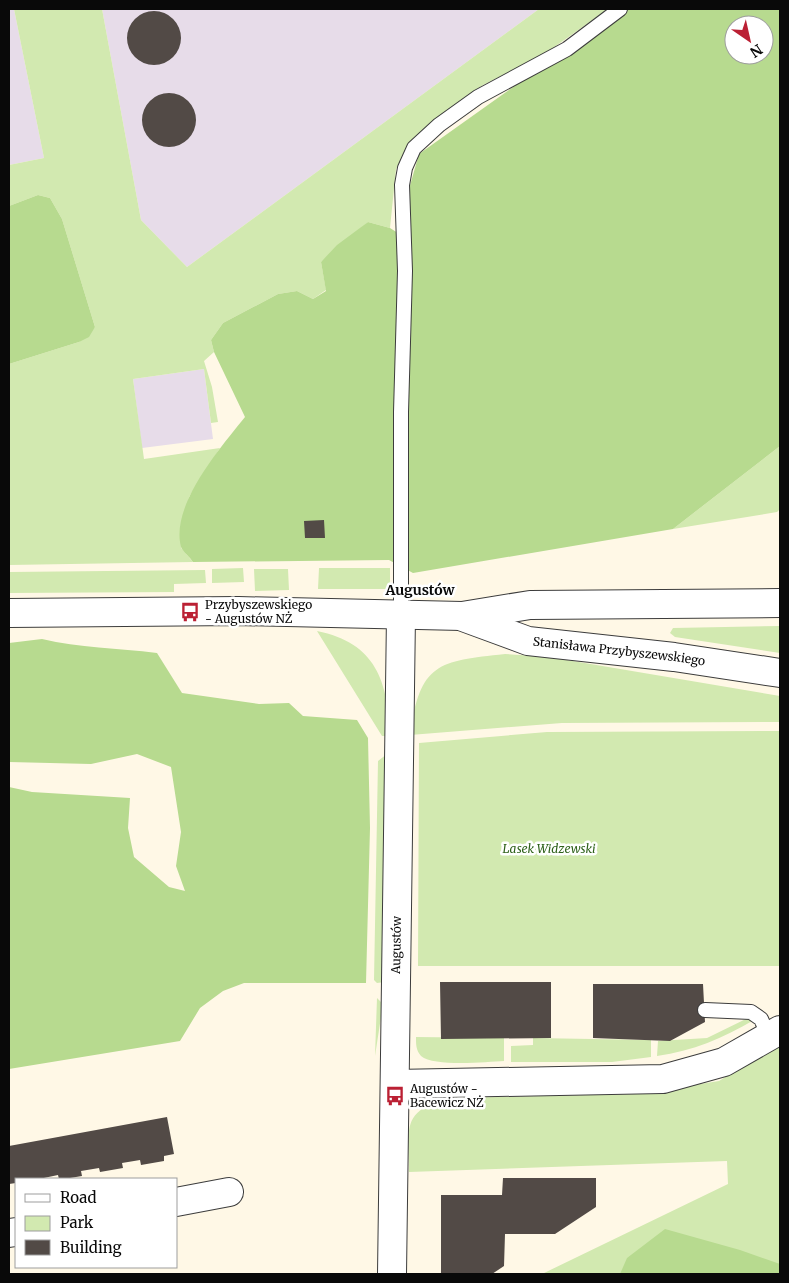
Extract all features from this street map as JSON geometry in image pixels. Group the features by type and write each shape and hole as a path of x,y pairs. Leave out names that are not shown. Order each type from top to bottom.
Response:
{"street":[{"name":"Stanisława Przybyszewskiego","path":"9,613 238,611 462,616 530,605 780,603"},
{"name":"Augustów","path":"392,1274 402,615"},
{"name":"Stanisława Przybyszewskiego","path":"462,616 528,641 674,657 780,673"},
{"path":"395,1084 664,1079 724,1062 775,1034"},
{"path":"178,1202 229,1192"}],"lane":[{"path":"402,615 401,412 405,271 402,198 405,168 414,148 439,125 478,97 567,49 620,9"},
{"path":"704,1010 751,1012 761,1019 775,1034"}],"shaded area":[{"path":"9,9 14,9 44,158 9,165"},
{"path":"102,9 539,9 187,267 141,220"},
{"path":"204,369 213,439 142,448 133,379"}],"green space":[{"path":"14,9 102,9 141,220 187,267 539,9 608,9 543,55 483,85 464,98 410,143 396,169 390,228 368,222 321,262 326,290 313,299 297,291 278,294 223,323 211,340 214,352 204,361 212,387 218,422 211,423 204,369 133,379 144,459 220,448 189,497 181,548 193,562 9,565 9,364 79,342 95,327 62,219 50,198 38,195 9,206 9,165 44,158"},
{"path":"623,9 780,9 780,446 673,529 413,573 389,560 193,562 181,547 180,531 183,513 190,495 211,460 245,417 214,352 211,340 223,323 278,294 297,291 313,299 326,291 321,262 337,245 368,222 390,228 409,240 409,189 419,154"},
{"path":"38,195 50,198 62,219 95,327 89,337 79,342 9,364 9,206"},
{"path":"780,446 780,509 777,512 673,529"},
{"path":"243,568 244,582 212,583 212,569"},
{"path":"319,568 390,568 390,589 318,589"},
{"path":"254,569 288,569 289,590 255,591"},
{"path":"205,570 206,583 174,584 174,592 9,593 9,572"},
{"path":"780,626 780,653 675,637 670,633 673,628"},
{"path":"317,631 337,637 353,645 375,667 382,682 386,698 390,736 382,736"},
{"path":"42,639 84,646 157,653 182,693 259,704 289,703 303,716 357,720 368,738 370,828 366,983 244,983 223,991 200,1008 180,1041 9,1069 9,787 32,792 130,798 128,828 134,857 169,887 185,891 176,866 181,832 171,767 137,754 91,764 9,762 9,643"},
{"path":"505,654 549,657 780,696 780,722 562,723 410,735 414,711 420,693 427,680 436,670 463,659"},
{"name":"Lasek Widzewski","path":"780,731 780,966 418,966 419,743 547,732"},
{"path":"387,754 385,982 377,983 374,980 378,761"},
{"path":"377,998 383,1004 375,1056"},
{"path":"752,1016 754,1020 731,1033 683,1051 657,1056 658,1041 707,1038"},
{"path":"416,1037 504,1038 504,1061 437,1062 421,1056 416,1045"},
{"path":"533,1038 651,1040 651,1057 612,1062 511,1062 511,1046 533,1045"},
{"path":"780,1043 780,1274 542,1274 728,1184 727,1161 409,1172 408,1144 411,1124 415,1116 422,1109 433,1103 449,1098 637,1094 719,1081"},
{"path":"665,1229 740,1250 780,1264 780,1274 620,1274 627,1258"}],"building":[{"path":"154,11 164,13 173,19 179,28 181,38 179,48 173,57 164,63 154,65 144,63 135,57 129,48 127,38 129,28 135,19 144,13"},
{"path":"169,93 179,95 188,101 194,110 196,120 194,130 188,139 179,145 169,147 159,145 150,139 144,130 142,120 144,110 150,101 159,95"},
{"path":"324,520 325,538 305,538 304,521"},
{"path":"440,982 551,982 551,1038 441,1039"},
{"path":"593,984 703,984 705,1022 670,1041 593,1038"},
{"path":"167,1117 174,1154 164,1156 164,1161 141,1165 140,1160 122,1163 123,1168 100,1172 99,1168 81,1171 82,1176 59,1178 58,1175 44,1178 15,1178 15,1183 9,1184 9,1146"},
{"path":"503,1178 596,1178 596,1207 555,1234 505,1234 504,1266 492,1274 441,1274 441,1195 502,1195"}],"place":[{"name":"Przybyszewskiego - Augustów NŻ","path":"190,612"},
{"name":"Augustów - Bacewicz NŻ","path":"395,1096"}],"district":[{"name":"Augustów","path":"420,590"}]}
